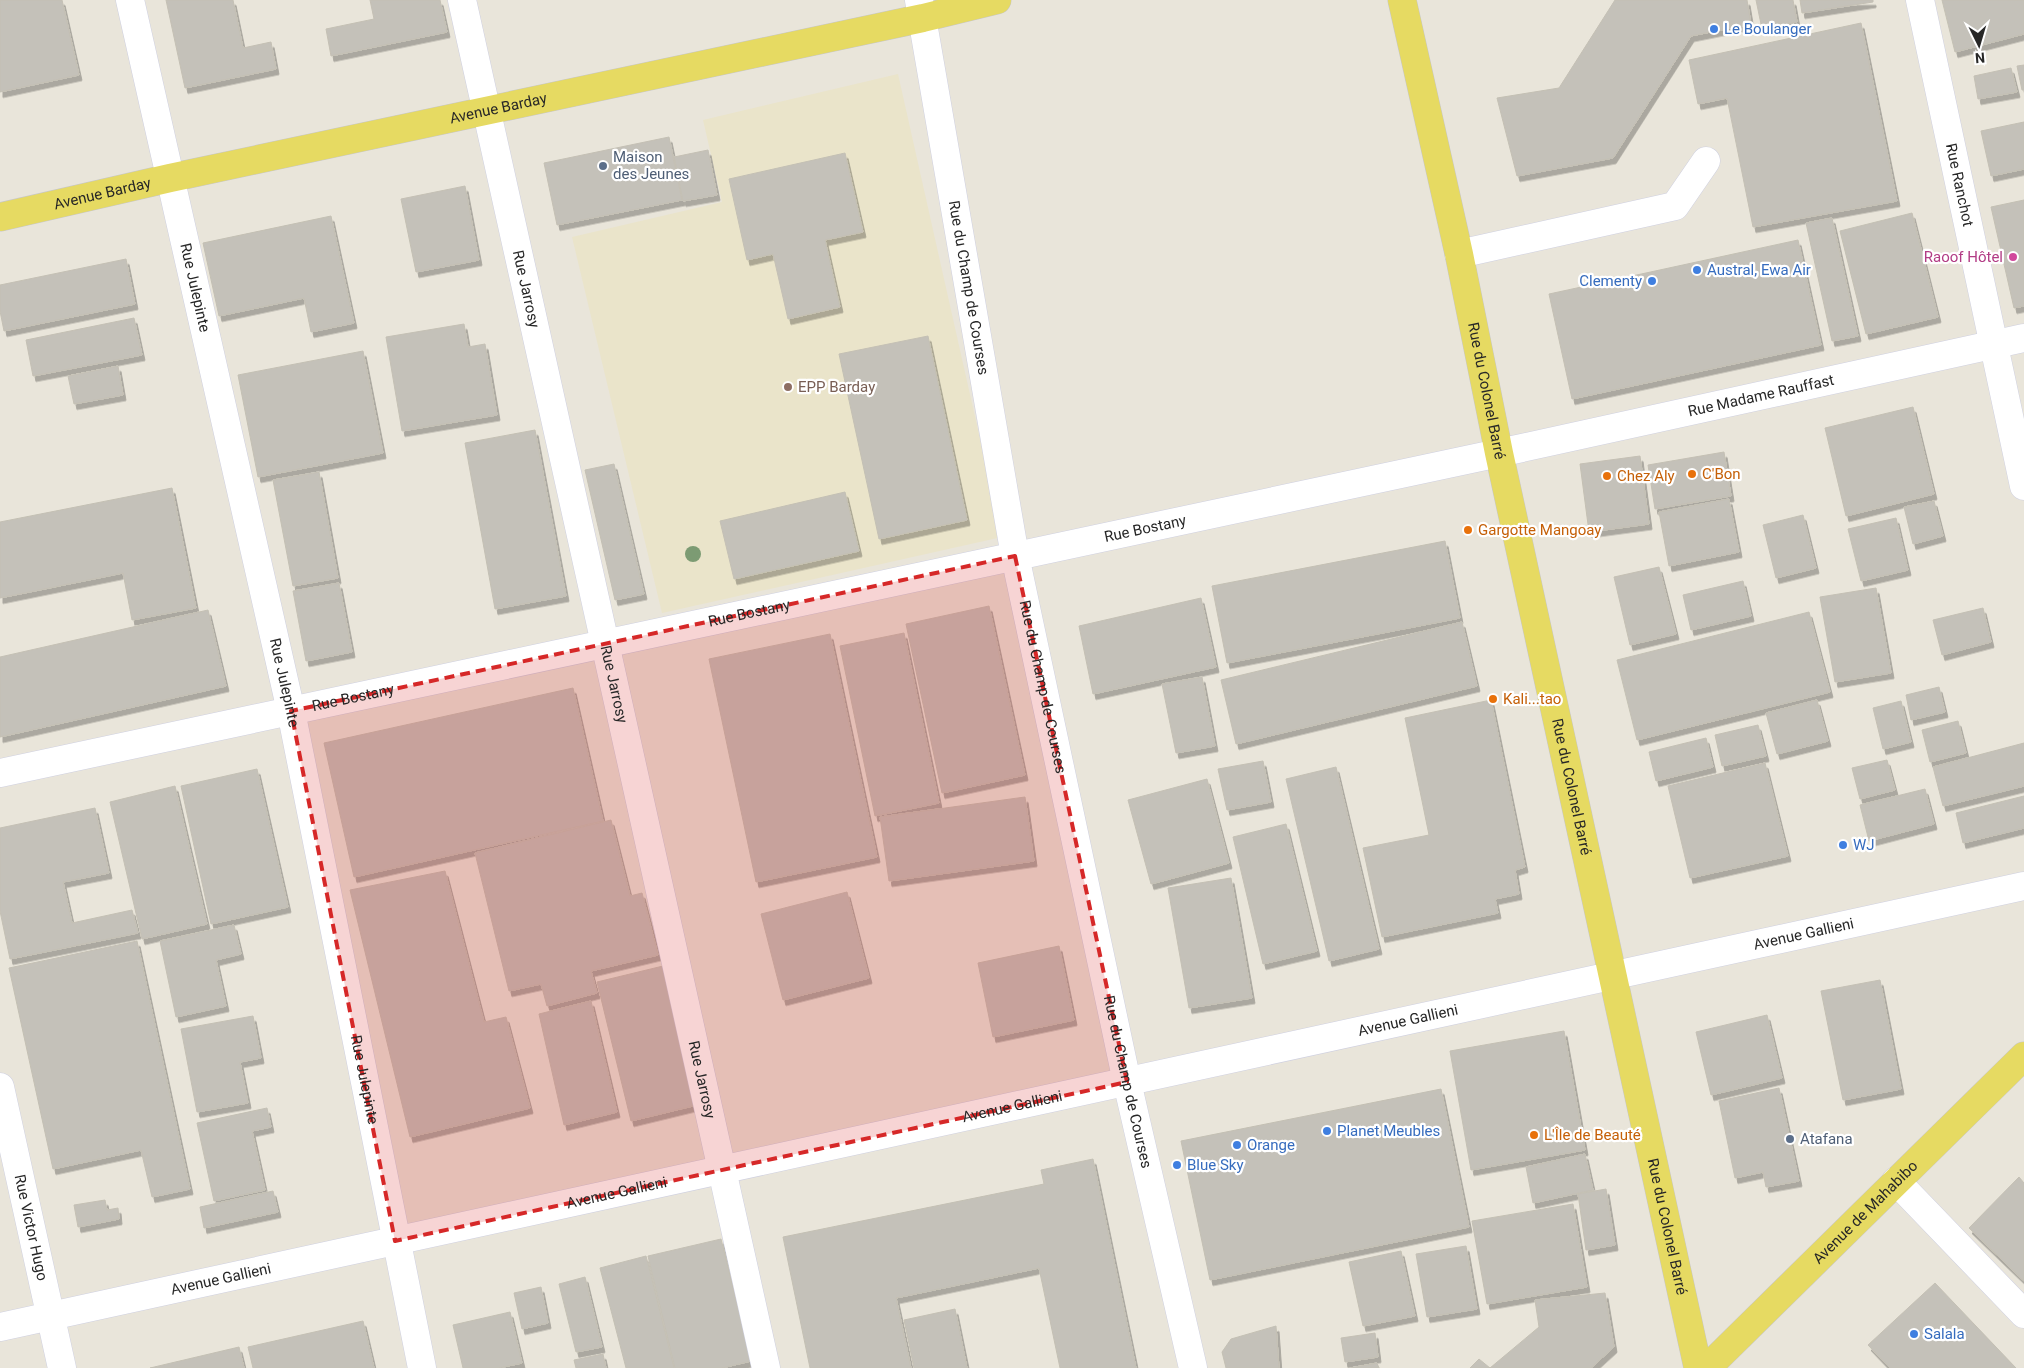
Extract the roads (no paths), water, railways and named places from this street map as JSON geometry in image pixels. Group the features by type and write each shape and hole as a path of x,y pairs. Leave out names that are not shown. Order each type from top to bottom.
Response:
{"main road":[{"name":"Avenue Barday","path":"0,217 170,178 487,111 921,9 997,0"},
{"name":"Rue du Colonel Barré","path":"1402,0 1459,254 1500,453 1698,1368"},
{"name":"Avenue de Mahabibo","path":"1707,1368 2024,1056"}],"street":[{"name":"Rue Julepinte","path":"130,0 290,711 422,1368"},
{"name":"Rue Jarrosy","path":"462,0 766,1368"},
{"name":"Rue Ranchot","path":"1920,0 2024,486"},
{"name":"Rue du Champ de Courses","path":"921,9 1016,556 1127,1082 1193,1368"},
{"path":"1459,254 1676,206 1706,161"},
{"name":"Rue Madame Rauffast","path":"1500,453 2024,338"},
{"name":"Rue Bostany","path":"0,773 1500,453"},
{"name":"Avenue Gallieni","path":"0,1327 2024,886"},
{"name":"Rue Victor Hugo","path":"0,1087 62,1368"},
{"path":"1896,1181 2024,1314"}],"place":[{"name":"Le Boulanger","path":"1714,29"},
{"name":"Maison des Jeunes","path":"603,166"},
{"name":"Raoof Hôtel","path":"2013,257"},
{"name":"Austral, Ewa Air","path":"1697,270"},
{"name":"Clementy","path":"1652,281"},
{"name":"EPP Barday","path":"788,387"},
{"name":"C'Bon","path":"1692,474"},
{"name":"Chez Aly","path":"1607,476"},
{"name":"Gargotte Mangoay","path":"1468,530"},
{"name":"Kali...tao","path":"1493,699"},
{"name":"WJ","path":"1843,845"},
{"name":"Planet Meubles","path":"1327,1131"},
{"name":"L'Île de Beauté","path":"1534,1135"},
{"name":"Atafana","path":"1790,1139"},
{"name":"Orange","path":"1237,1145"},
{"name":"Blue Sky","path":"1177,1165"},
{"name":"Salala","path":"1914,1334"}]}
